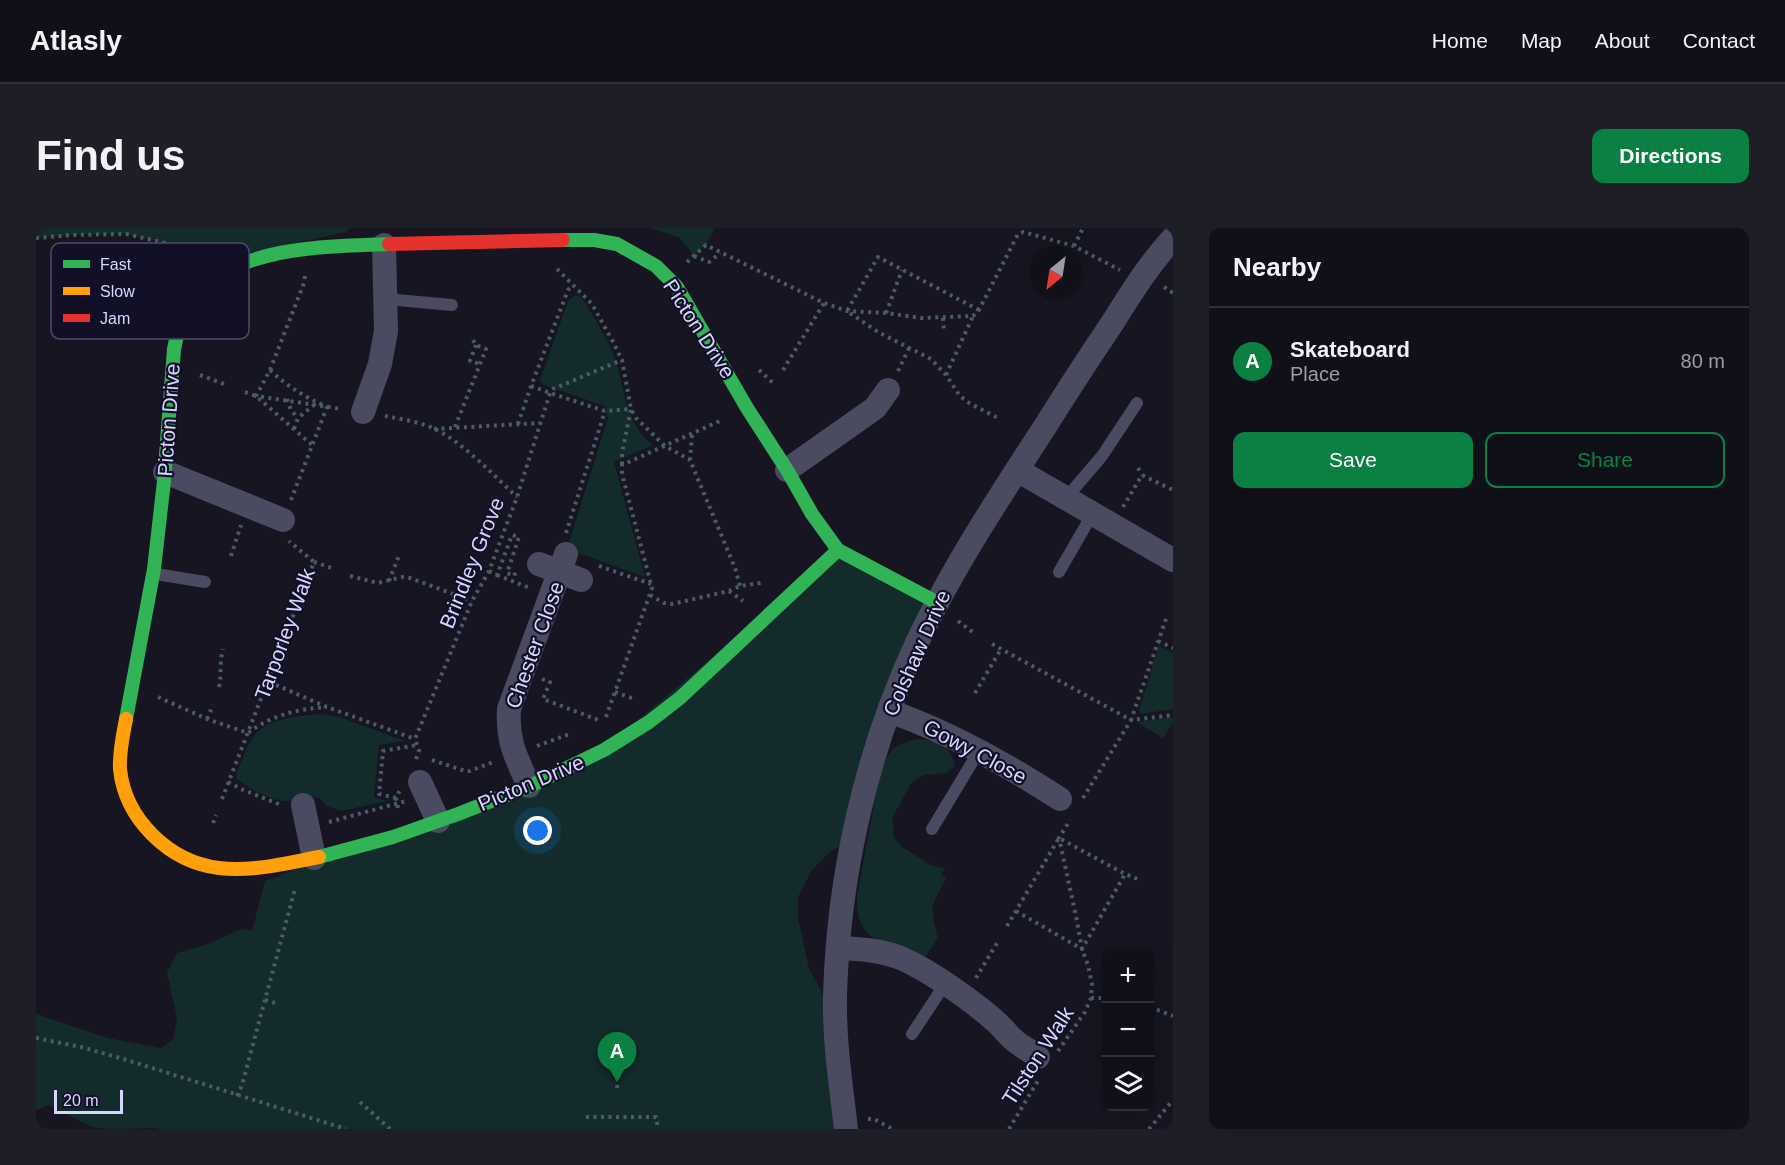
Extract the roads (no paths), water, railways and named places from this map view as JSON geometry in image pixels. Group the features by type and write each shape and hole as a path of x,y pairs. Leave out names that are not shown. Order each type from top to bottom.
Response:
{"street":[{"name":"Colshaw Drive","path":"846,1129 836,1037 835,996 839,948 848,870 862,795 889,711 916,644 961,560 1144,273 1173,238"},
{"name":"Picton Drive","path":"249,261 304,250 384,245 594,240 617,244 656,266 677,287 747,408 838,550 938,603"},
{"path":"363,412 384,349 386,299 384,245"},
{"name":"Picton Drive","path":"177,339 153,573 123,734 120,764 123,782 136,814 158,841 170,851 202,865 218,868 261,866 362,847 529,786 602,751 666,710 838,550"},
{"path":"787,470 875,408 888,390"},
{"path":"1017,470 1173,560"},
{"path":"165,472 276,516"},
{"name":"Chester Close","path":"529,786 510,739 509,709 562,562"},
{"name":"Gowy Close","path":"889,711 930,727 1066,801"},
{"path":"421,779 438,821"},
{"path":"307,859 310,814"},
{"path":"839,948 864,949 900,958 955,991 995,1021 1014,1041 1042,1058"}],"lane":[{"path":"386,299 452,305"},
{"path":"1066,498 1102,456 1137,403"},
{"path":"1059,572 1102,519"},
{"path":"153,573 205,582"},
{"path":"932,829 979,752"},
{"path":"912,1034 955,991"}],"place":[{"name":"Skateboard","path":"617,1082"}]}
